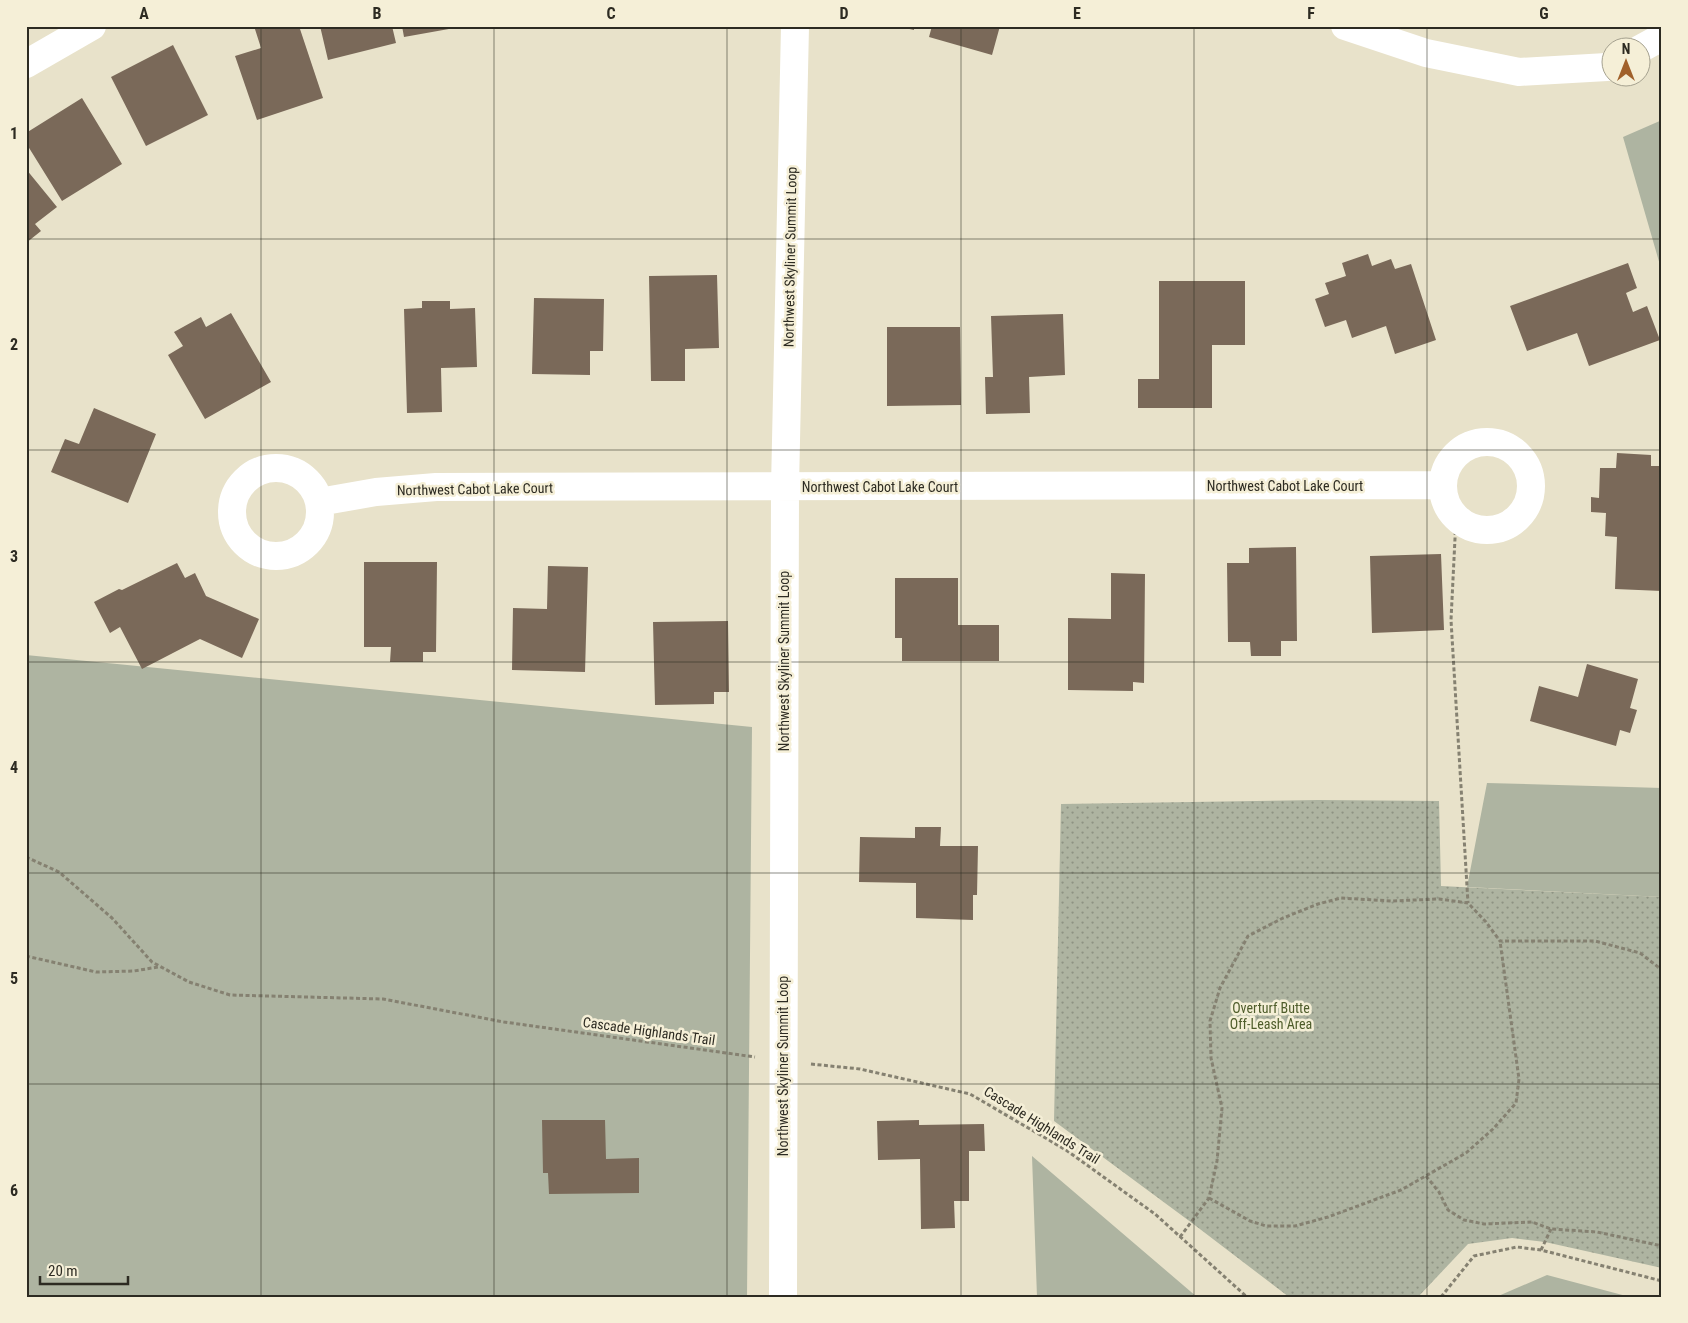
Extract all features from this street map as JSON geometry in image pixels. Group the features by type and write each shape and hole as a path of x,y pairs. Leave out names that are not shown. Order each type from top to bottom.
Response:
{"street":[{"path":"26,64 92,26"},
{"name":"Northwest Skyliner Summit Loop","path":"783,1297 785,487 795,26"},
{"path":"1345,26 1426,53 1519,72 1600,67"},
{"path":"1650,44 1662,37"},
{"path":"1478,442 1490,442 1507,447 1522,458 1528,468 1531,492 1528,504 1521,514 1501,528 1489,530 1477,529 1466,525 1456,518 1448,509 1443,498 1442,485 1444,473 1452,457 1466,446 1478,442"},
{"name":"Northwest Cabot Lake Court","path":"319,502 376,492 436,487 1442,485"}],"path":[{"path":"1456,518 1451,620 1468,903"},
{"name":"Cascade Highlands Trail","path":"26,857 59,872 112,918 152,962 189,982 230,994 383,999 504,1022 783,1061 860,1069 970,1094 1066,1150 1155,1214 1247,1297"},
{"path":"1180,1237 1209,1198 1218,1161 1222,1108 1211,1058 1210,1021 1220,988 1248,936 1283,918 1318,904 1341,898 1391,901 1440,899 1468,903 1500,940 1519,1079 1516,1103 1493,1129 1466,1153 1400,1190 1328,1217 1295,1226 1266,1226 1250,1221 1209,1198"},
{"path":"1500,940 1595,940 1640,953 1662,970"},
{"path":"26,956 96,972 134,971 160,967"},
{"path":"1426,1176 1439,1192 1448,1210 1464,1220 1484,1224 1532,1222 1551,1230 1597,1232 1662,1246"},
{"path":"1541,1250 1551,1230"},
{"path":"1442,1297 1474,1256 1517,1247 1541,1250 1662,1281"}],"green space":[{"path":"1662,120 1662,272 1623,137"},
{"path":"26,655 752,727 747,1297 29,1297 26,1292"},
{"path":"1487,783 1662,788 1662,897 1467,887"},
{"name":"Overturf Butte Off-Leash Area","path":"1318,800 1439,801 1441,886 1662,897 1662,1268 1545,1242 1512,1238 1468,1244 1418,1297 1289,1297 1054,1121 1061,804"},
{"path":"1032,1156 1197,1297 1037,1297"},
{"path":"1547,1275 1630,1297 1496,1297"}],"building":[{"path":"254,26 299,26 323,98 257,120 235,56 261,48"},
{"path":"320,26 392,26 396,43 328,60"},
{"path":"402,26 460,26 460,27 404,37"},
{"path":"896,26 914,26 914,30"},
{"path":"932,26 1000,26 992,55 929,37"},
{"path":"173,45 208,115 146,146 111,77"},
{"path":"82,98 122,164 62,201 26,143 26,133"},
{"path":"26,169 57,207 35,224 41,231 26,243"},
{"path":"1368,254 1372,266 1391,259 1395,269 1411,264 1436,340 1395,354 1386,326 1352,338 1346,320 1325,327 1315,299 1329,294 1325,283 1346,276 1342,263"},
{"path":"1628,263 1637,288 1626,293 1633,312 1647,306 1660,340 1589,366 1577,333 1527,351 1510,306"},
{"path":"717,275 719,348 685,349 685,381 651,381 649,276"},
{"path":"1159,281 1245,281 1245,345 1212,345 1212,408 1138,408 1138,379 1159,379"},
{"path":"534,298 604,299 603,351 590,351 590,375 532,374"},
{"path":"422,301 450,301 450,309 475,308 477,367 441,368 442,412 407,413 404,309 422,308"},
{"path":"231,313 271,382 205,419 168,355 183,346 174,332 201,317 206,327"},
{"path":"1063,314 1065,375 1029,377 1030,413 986,414 985,377 993,377 991,316"},
{"path":"887,327 960,327 961,405 887,406"},
{"path":"94,408 156,434 128,503 51,472 65,439 79,444"},
{"path":"1617,453 1651,455 1651,466 1662,466 1662,591 1615,589 1617,537 1605,536 1606,513 1591,512 1591,497 1599,498 1600,468 1616,468"},
{"path":"1296,547 1297,641 1281,641 1281,656 1251,656 1250,642 1228,642 1227,563 1249,563 1249,548"},
{"path":"1441,554 1444,630 1372,633 1370,556"},
{"path":"364,562 437,562 436,652 423,652 423,662 390,662 391,647 364,647"},
{"path":"177,563 185,578 195,573 206,596 259,619 242,658 200,639 142,669 120,627 110,633 94,602"},
{"path":"548,566 588,567 585,672 512,670 513,608 547,609"},
{"path":"1111,573 1145,574 1144,683 1133,682 1133,691 1068,690 1068,618 1111,619"},
{"path":"895,578 958,578 958,625 999,625 999,661 902,661 902,638 895,638"},
{"path":"728,621 729,692 714,692 714,704 655,705 653,622"},
{"path":"1587,664 1638,679 1630,708 1637,710 1630,733 1620,730 1616,746 1530,721 1539,686 1578,697"},
{"path":"915,827 941,827 940,846 978,846 977,895 973,895 973,920 916,918 916,883 859,882 860,837 915,838"},
{"path":"542,1120 605,1120 606,1159 639,1158 639,1193 549,1194 548,1173 543,1173"},
{"path":"919,1120 919,1125 984,1124 985,1151 969,1151 969,1201 954,1201 955,1228 921,1229 920,1159 878,1160 877,1121"}]}
